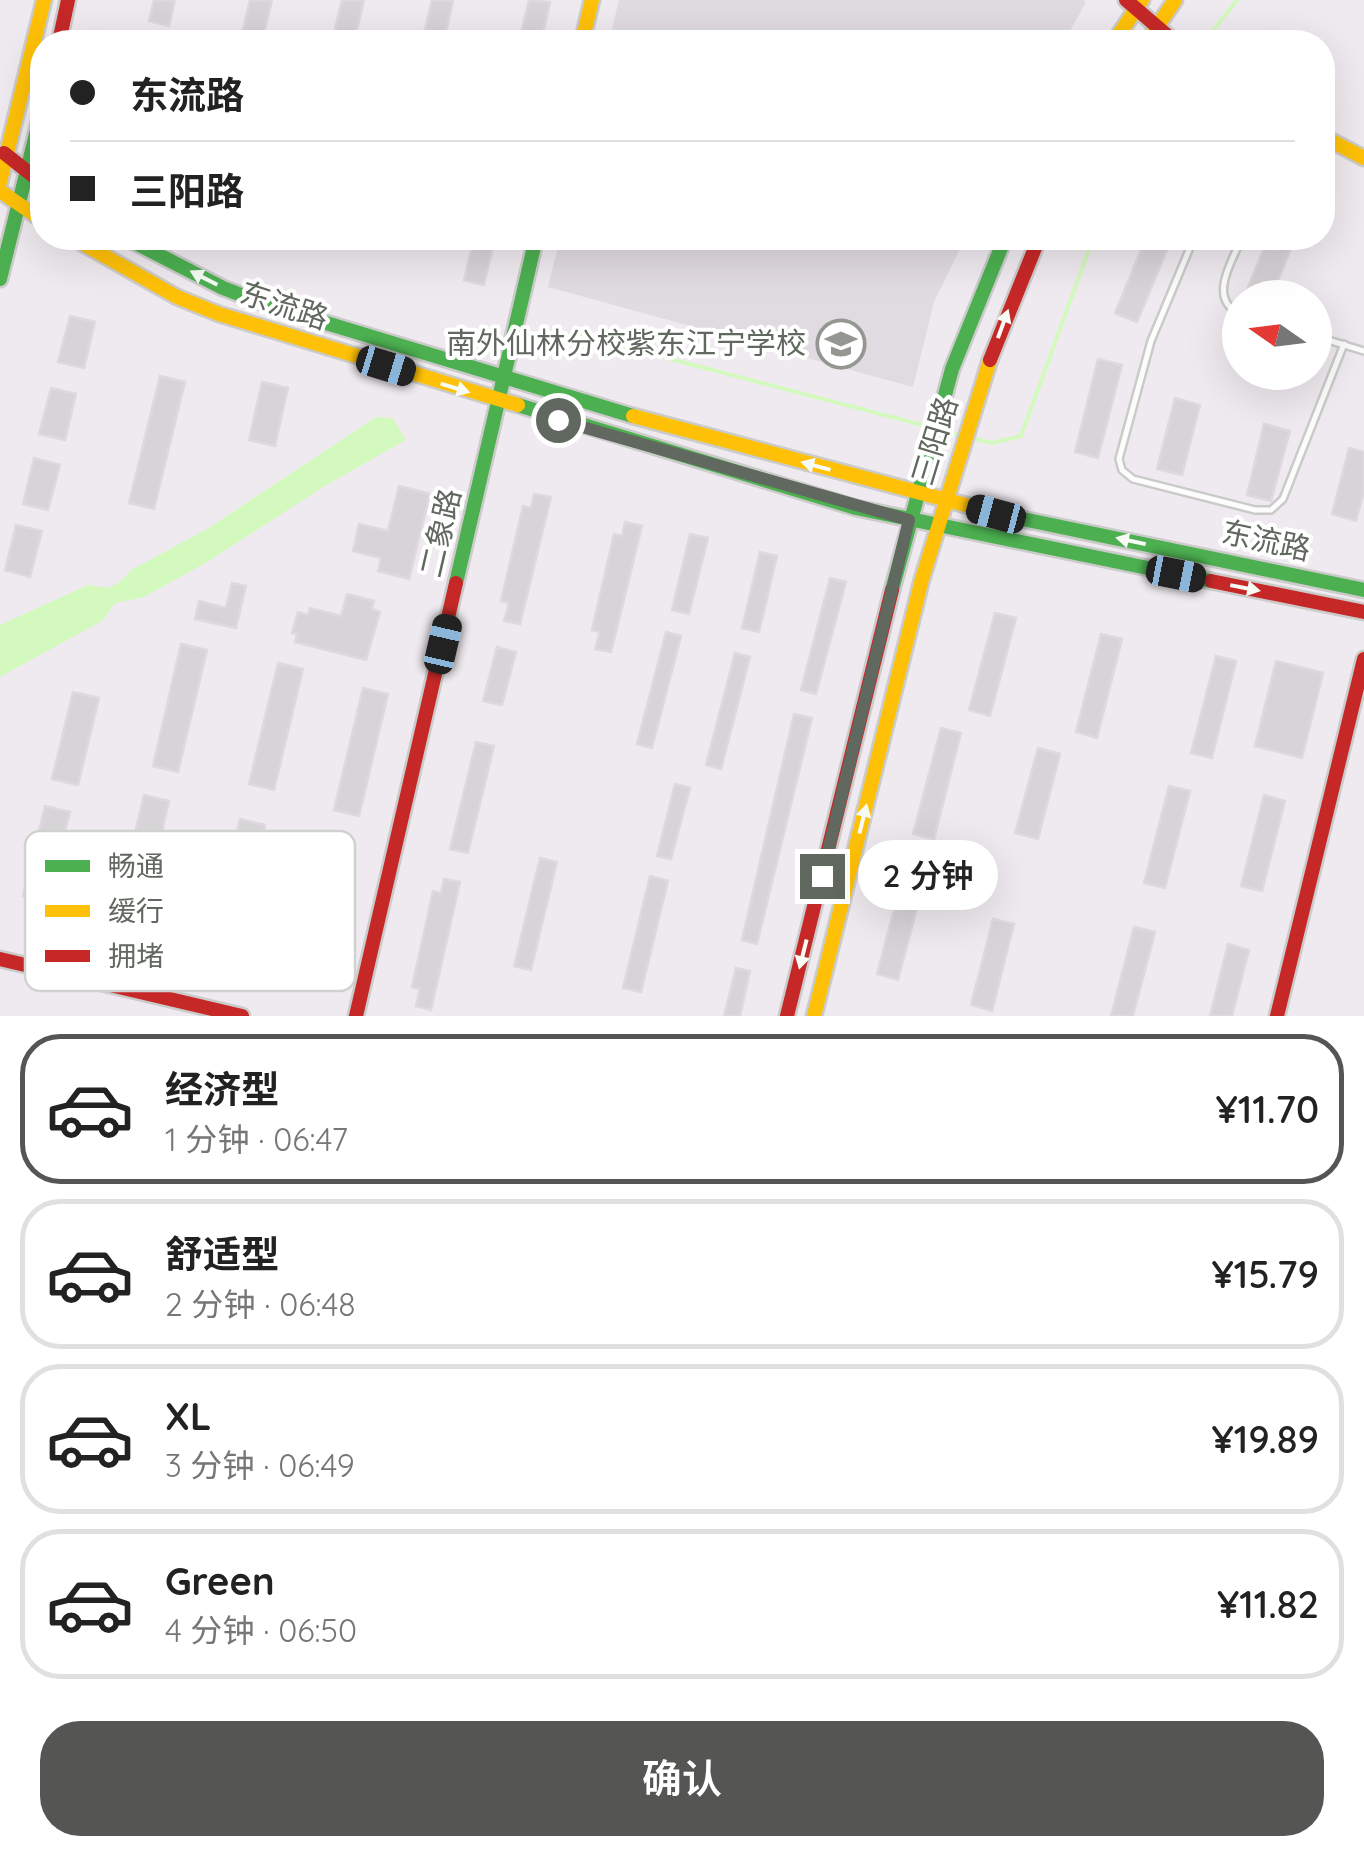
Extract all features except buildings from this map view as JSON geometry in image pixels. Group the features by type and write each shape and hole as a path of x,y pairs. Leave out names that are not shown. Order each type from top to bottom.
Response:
{"main road":[{"path":"36,30 44,0"},
{"path":"62,30 68,0"},
{"path":"585,30 592,0"},
{"path":"1155,30 1175,0"},
{"path":"1120,30 1135,3 1161,30"},
{"path":"0,182 3,153 30,52"},
{"path":"1335,143 1364,158"},
{"path":"3,153 30,174"},
{"path":"0,279 30,160"},
{"path":"0,191 30,212"},
{"name":"东流路","path":"94,250 177,297 219,314 500,402 909,520 1364,612"},
{"name":"东流路","path":"149,250 223,288 270,306 658,424 946,500 1364,590"},
{"name":"二象路","path":"356,1016 533,250"},
{"name":"三阳路","path":"787,1016 916,492 973,311 1001,250"},
{"name":"三阳路","path":"814,1016 938,526 973,412 1034,250"},
{"path":"1277,1016 1364,660"},
{"path":"0,959 25,965"},
{"path":"136,991 242,1016"}],"lane":[{"path":"1189,250 1151,341 1119,459 1122,470 1133,479 1255,510 1271,510 1282,499 1344,344"},
{"path":"1224,280 1237,250"},
{"path":"1332,341 1364,351"}],"shaded area":[{"path":"619,0 1086,2 1071,30 612,30"},
{"name":"南外仙林分校紫东江宁学校","path":"557,250 959,250 934,302 913,387 548,287"},
{"path":"376,417 393,418 406,440 323,487 209,561 144,597 115,603 102,621 0,677 0,625 88,585 108,588 120,582 131,570 207,529"}],"waterway":[{"path":"1213,30 1237,0"},
{"path":"968,437 992,443 1021,436 1089,250"},
{"path":"560,336 575,334 930,427"},
{"path":"939,430 959,435"}],"traffic: fast":[{"path":"0,279 30,158"},
{"path":"149,250 223,288 270,306 633,416"},
{"path":"456,583 533,250"},
{"path":"892,590 952,369 1000,250"},
{"path":"518,405 856,508 1211,581"},
{"path":"1003,515 1364,590"}],"traffic: slow":[{"path":"37,30 44,0"},
{"path":"585,30 592,0"},
{"path":"1122,30 1142,0"},
{"path":"1155,30 1175,0"},
{"path":"0,182 30,58"},
{"path":"1335,143 1364,158"},
{"path":"0,191 30,212"},
{"path":"94,250 177,297 219,314 518,405"},
{"path":"814,1016 922,579 990,360"},
{"path":"633,416 1003,515"}],"traffic: jam":[{"path":"62,30 68,0"},
{"path":"1126,0 1161,30"},
{"path":"4,153 30,174"},
{"path":"990,360 1034,250"},
{"path":"1211,581 1364,612"},
{"path":"356,1016 456,583"},
{"path":"787,1016 892,590"},
{"path":"1277,1016 1364,659"},
{"path":"0,959 25,965"},
{"path":"136,991 242,1016"}],"place":[{"name":"南外仙林分校紫东江宁学校","path":"841,344"}],"route":[{"path":"558,420 909,520 822,876"}]}
